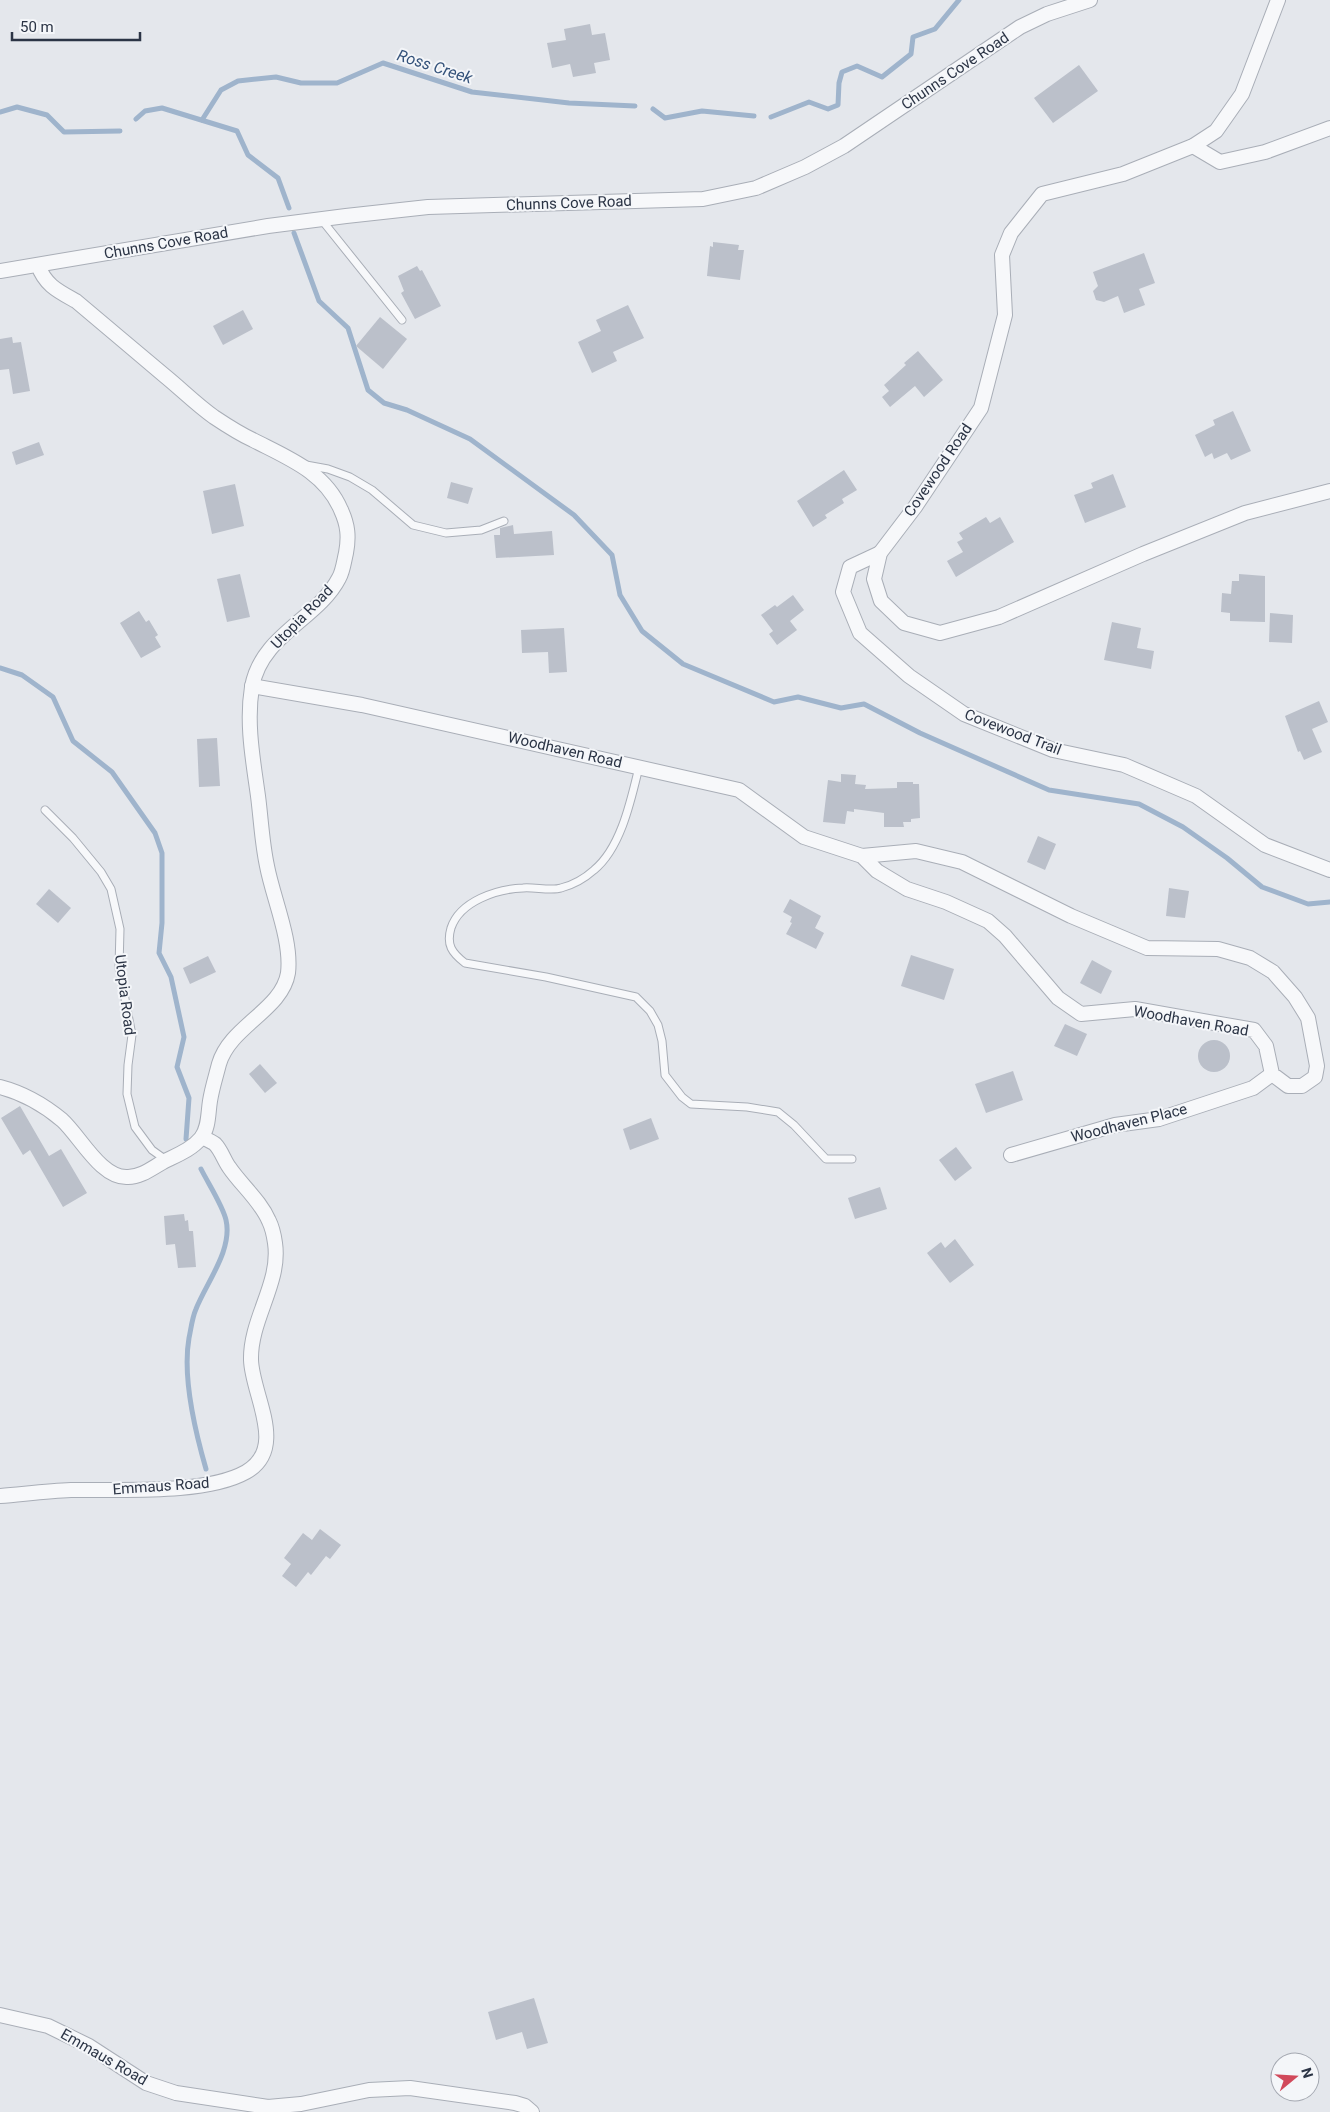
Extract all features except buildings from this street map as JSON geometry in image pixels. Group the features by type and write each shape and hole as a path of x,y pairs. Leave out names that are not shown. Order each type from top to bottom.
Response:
{"street":[{"name":"Chunns Cove Road","path":"0,271 321,219 428,208 703,199 756,188 796,171 844,146 1020,27 1047,14 1090,0"},
{"name":"Covewood Road","path":"1278,0 1242,94 1216,130 1193,146 1123,174 1042,194 1011,233 1002,255 1005,315 980,408 915,507 880,553 874,579 881,601 904,624 940,633 999,617 1143,554 1245,513 1330,491"},
{"path":"1193,146 1220,162 1265,152 1330,128"},
{"name":"Utopia Road","path":"38,265 42,276 53,289 76,301 213,416 249,438 301,464 331,491 347,525 348,539 340,577 328,594 282,636 269,651 258,668 252,686 249,730 266,863 288,955 288,975 273,1001 243,1029 221,1057 210,1100 207,1125 202,1137"},
{"name":"Covewood Trail","path":"880,553 850,567 844,592 860,633 909,676 964,714 1053,750 1124,765 1196,796 1265,846 1330,870"},
{"name":"Woodhaven Road","path":"252,686 362,705 739,790 804,837 862,856 916,851 962,862 1071,916 1147,948 1218,949 1250,958 1273,972 1295,997 1308,1018 1317,1066 1315,1078 1302,1086 1288,1086 1272,1074 1266,1046 1254,1030 1135,1009 1081,1014 1058,998 1005,936 988,921 946,902 907,888 877,871 862,856"},
{"name":"Woodhaven Place","path":"1011,1154 1115,1125 1159,1119 1253,1088 1272,1074"},
{"path":"0,1088 33,1099 62,1120 104,1168 117,1176 128,1177 141,1174 166,1160 184,1153 202,1137"},
{"name":"Emmaus Road","path":"0,1496 69,1490 167,1489 202,1485 247,1472 259,1460 267,1444 267,1429 254,1383 251,1360 252,1342 263,1301 272,1279 276,1260 275,1243 269,1222 255,1199 229,1168 216,1145 202,1137"},
{"name":"Emmaus Road","path":"0,2015 48,2026 89,2046 146,2083 176,2093 268,2107 301,2104 369,2090 410,2088 515,2104 525,2106 532,2112"}],"lane":[{"path":"321,219 402,320"},
{"path":"301,464 328,469 350,477 372,490 413,525 446,533 481,530 504,521"},
{"path":"639,767 624,821 609,853 595,870 581,880 559,889 521,888 501,892 471,903 456,916 449,936 450,946 454,955 465,963 546,977 636,998 650,1011 658,1024 662,1041 664,1075 673,1088 691,1104 747,1107 778,1112 794,1125 826,1160 852,1159"},
{"name":"Utopia Road","path":"45,810 95,865 111,889 120,929 119,968 132,1035 127,1094 135,1127 152,1150 166,1160"}],"waterway":[{"name":"Ross Creek","path":"771,117 809,102 828,109 838,105 839,83 842,72 857,66 882,77 911,54 913,37 935,29 959,0"},
{"name":"Ross Creek","path":"202,120 221,90 238,81 276,77 301,83 337,83 383,63 472,92 569,103 635,106"},
{"name":"Ross Creek","path":"0,112 17,107 47,115 64,132 120,131"},
{"path":"136,119 145,111 162,108 237,131 248,155 278,178 289,208"},
{"name":"Ross Creek","path":"653,109 665,118 702,111 754,116"},
{"path":"294,233 319,301 348,328 368,390 384,403 407,410 470,439 574,515 612,555 620,595 642,631 683,664 774,702 798,697 841,708 864,704 920,733 1049,790 1139,804 1183,827 1227,858 1262,887 1308,904 1330,902"},
{"path":"0,668 22,675 53,697 73,741 112,772 155,833 162,853 162,923 159,953 171,977 184,1037 177,1067 189,1098 186,1139"},
{"path":"201,1169 222,1208 227,1231 226,1243 222,1254 195,1312 187,1354 188,1387 206,1469"}]}
